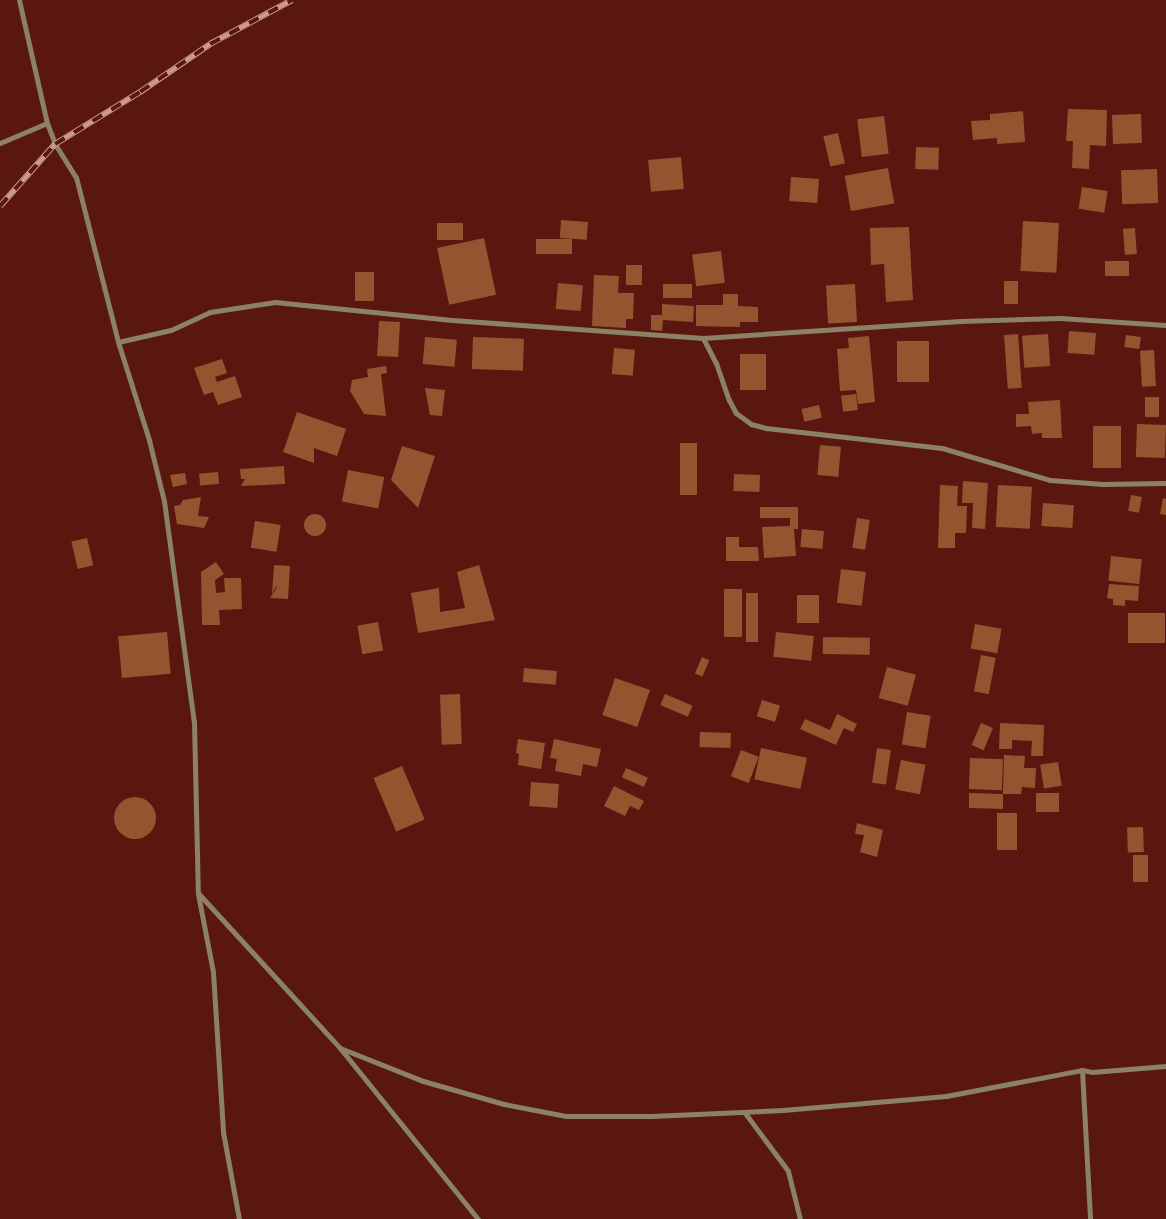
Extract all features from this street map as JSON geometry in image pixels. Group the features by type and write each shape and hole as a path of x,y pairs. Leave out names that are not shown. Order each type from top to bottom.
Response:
{"street":[{"path":"19,0 32,48 47,123 55,144 76,177 118,342 149,440 164,501 194,722 198,894 213,972 223,1132 239,1219"},
{"path":"0,143 47,123"},
{"path":"118,342 171,330 210,312 275,302 452,320 703,338 960,321 1050,318 1166,325"},
{"path":"703,338 716,363 729,400 736,413 751,424 766,428 942,448 1050,480 1103,484 1166,483"},
{"path":"198,894 340,1048 478,1219"},
{"path":"340,1048 423,1081 504,1104 566,1116 745,1113 946,1096 1082,1070 1092,1072 1166,1066"},
{"path":"1082,1070 1090,1219"},
{"path":"745,1113 788,1171 800,1219"}],"building":[{"path":"1068,109 1107,110 1106,146 1090,145 1089,169 1072,168 1073,141 1066,141"},
{"path":"1023,111 1025,142 997,144 997,138 973,140 971,121 990,120 990,114"},
{"path":"1141,114 1142,143 1113,144 1112,115"},
{"path":"884,116 889,154 862,157 857,119"},
{"path":"838,133 845,163 830,167 823,136"},
{"path":"916,147 939,148 938,170 915,169"},
{"path":"681,157 684,189 651,192 648,160"},
{"path":"888,168 894,203 851,211 845,176"},
{"path":"1157,169 1158,203 1122,204 1121,170"},
{"path":"791,177 819,179 817,203 789,201"},
{"path":"1082,187 1108,191 1104,213 1079,209"},
{"path":"561,220 588,222 587,240 560,238"},
{"path":"1023,221 1059,223 1056,273 1020,271"},
{"path":"437,223 463,223 463,240 437,240"},
{"path":"909,227 913,300 886,302 884,264 871,265 870,228"},
{"path":"1135,228 1137,254 1125,255 1123,229"},
{"path":"484,238 496,295 449,305 437,248"},
{"path":"536,239 572,239 572,254 536,254"},
{"path":"721,251 725,283 696,286 692,255"},
{"path":"1105,261 1129,261 1129,276 1105,276"},
{"path":"626,265 642,265 642,285 626,285"},
{"path":"355,272 374,272 374,301 355,301"},
{"path":"594,275 619,276 618,293 634,293 633,319 626,319 626,328 592,326"},
{"path":"1004,281 1018,281 1018,304 1004,304"},
{"path":"558,283 583,285 581,311 556,309"},
{"path":"663,284 692,284 692,298 663,298"},
{"path":"855,284 857,322 828,323 826,286"},
{"path":"723,294 738,294 738,306 758,307 758,322 740,322 740,327 696,326 696,305 723,305"},
{"path":"662,304 694,306 693,322 663,320 662,331 651,330 651,315 662,315"},
{"path":"379,321 400,322 398,357 377,356"},
{"path":"1069,331 1096,333 1094,355 1067,353"},
{"path":"1018,334 1022,388 1008,389 1004,335"},
{"path":"1048,334 1050,366 1024,368 1022,336"},
{"path":"1126,335 1141,337 1139,349 1124,347"},
{"path":"869,336 875,402 858,404 856,390 840,391 837,349 849,348 848,338"},
{"path":"425,337 457,340 455,367 423,364"},
{"path":"473,337 524,339 523,371 472,369"},
{"path":"897,341 929,341 929,382 897,382"},
{"path":"614,348 635,350 633,376 612,374"},
{"path":"1154,350 1156,386 1142,387 1140,351"},
{"path":"740,354 766,354 766,390 740,390"},
{"path":"222,359 227,373 215,377 217,382 235,376 242,397 218,405 213,392 204,395 194,368"},
{"path":"386,366 387,373 381,374 386,416 364,414 350,391 352,380 368,377 367,369"},
{"path":"425,388 445,390 442,416 430,415"},
{"path":"856,394 858,410 843,412 841,396"},
{"path":"1145,397 1159,397 1159,417 1145,417"},
{"path":"1060,400 1062,438 1042,438 1042,433 1032,434 1031,426 1016,427 1016,414 1029,414 1028,402"},
{"path":"819,405 822,418 804,422 801,409"},
{"path":"297,412 346,429 337,456 314,448 314,463 283,452"},
{"path":"1137,424 1166,425 1165,458 1136,457"},
{"path":"1093,426 1121,426 1121,468 1093,468"},
{"path":"680,443 697,443 697,495 680,495"},
{"path":"820,445 841,447 838,477 817,475"},
{"path":"402,446 435,456 418,508 391,480"},
{"path":"284,466 285,484 241,486 245,479 241,479 240,469"},
{"path":"348,470 384,477 378,508 342,501"},
{"path":"218,472 219,484 200,486 199,474"},
{"path":"185,473 187,484 173,487 170,475"},
{"path":"734,474 760,475 759,492 733,491"},
{"path":"963,481 988,483 985,529 972,528 973,503 962,503"},
{"path":"940,485 958,486 957,506 967,506 966,533 955,533 955,548 938,548"},
{"path":"998,485 1032,487 1030,529 996,527"},
{"path":"1131,495 1142,497 1139,513 1128,511"},
{"path":"201,497 198,516 209,517 204,528 177,524 174,506 180,505 183,500"},
{"path":"1163,498 1166,499 1166,515 1160,514"},
{"path":"1043,503 1074,505 1072,528 1041,526"},
{"path":"760,507 798,507 798,529 794,529 796,556 764,558 762,527 790,526 790,518 760,518"},
{"path":"315,514 323,517 326,525 323,533 315,536 307,533 304,525 307,517"},
{"path":"857,518 870,520 865,550 852,548"},
{"path":"255,521 281,525 276,552 251,548"},
{"path":"802,529 824,531 822,549 800,547"},
{"path":"726,537 739,537 739,547 758,547 759,561 726,561"},
{"path":"87,538 93,565 78,569 71,542"},
{"path":"1111,556 1142,559 1139,584 1108,581"},
{"path":"216,562 224,574 215,580 216,593 225,592 224,578 241,578 242,609 219,610 220,625 202,625 201,572"},
{"path":"274,565 290,566 288,599 270,598 277,585 272,594"},
{"path":"479,565 495,620 418,633 411,593 439,588 440,612 465,608 457,572"},
{"path":"841,569 866,572 862,606 837,603"},
{"path":"1109,584 1139,586 1138,601 1125,600 1125,606 1113,605 1113,599 1107,598"},
{"path":"724,589 742,589 742,637 724,637"},
{"path":"746,593 758,593 758,642 746,642"},
{"path":"797,595 819,595 819,623 797,623"},
{"path":"1128,613 1165,613 1165,643 1128,643"},
{"path":"378,622 383,651 362,654 357,626"},
{"path":"975,624 1002,629 997,653 971,649"},
{"path":"167,632 171,674 122,678 118,636"},
{"path":"776,632 814,636 811,661 773,657"},
{"path":"823,637 870,638 870,655 823,654"},
{"path":"981,655 996,658 989,694 974,691"},
{"path":"702,657 709,660 702,677 695,674"},
{"path":"887,667 916,675 908,706 879,698"},
{"path":"524,668 557,671 556,685 523,682"},
{"path":"615,678 650,690 637,727 602,715"},
{"path":"460,694 462,744 442,745 440,695"},
{"path":"665,694 693,706 688,717 660,705"},
{"path":"762,700 780,706 775,722 757,716"},
{"path":"907,712 931,716 926,748 902,745"},
{"path":"837,714 857,724 853,732 844,728 836,745 800,729 805,719 830,730"},
{"path":"981,723 993,728 984,750 972,745"},
{"path":"1000,723 1044,725 1043,756 1031,756 1032,741 1012,740 1012,749 999,749"},
{"path":"700,732 731,733 730,748 699,747"},
{"path":"518,739 545,743 541,769 518,765 519,754 516,753"},
{"path":"554,739 601,749 597,767 583,764 581,776 555,771 557,759 550,758"},
{"path":"761,748 807,758 800,789 754,779"},
{"path":"877,748 891,750 886,785 872,783"},
{"path":"741,750 759,757 749,783 731,776"},
{"path":"1004,755 1025,756 1024,768 1036,768 1035,788 1022,787 1021,794 1003,794"},
{"path":"970,758 1003,759 1002,790 969,789"},
{"path":"901,760 926,765 920,794 895,789"},
{"path":"1058,762 1062,786 1044,789 1040,765"},
{"path":"402,766 425,819 396,832 373,778"},
{"path":"626,768 648,778 644,787 622,777"},
{"path":"531,782 559,784 557,808 529,806"},
{"path":"614,786 644,801 639,810 630,806 625,816 604,806"},
{"path":"969,793 1003,794 1003,809 969,808"},
{"path":"1036,793 1059,793 1059,812 1036,812"},
{"path":"139,797 147,800 153,806 156,818 153,830 147,836 131,839 123,836 117,830 114,814 117,806 123,800"},
{"path":"997,813 1017,813 1017,850 997,850"},
{"path":"857,823 883,830 877,857 860,852 864,835 855,834"},
{"path":"1143,827 1144,852 1128,853 1127,828"},
{"path":"1133,855 1148,855 1148,882 1133,882"}],"railway":[{"path":"0,206 55,144 140,92 210,44 292,0"}]}
